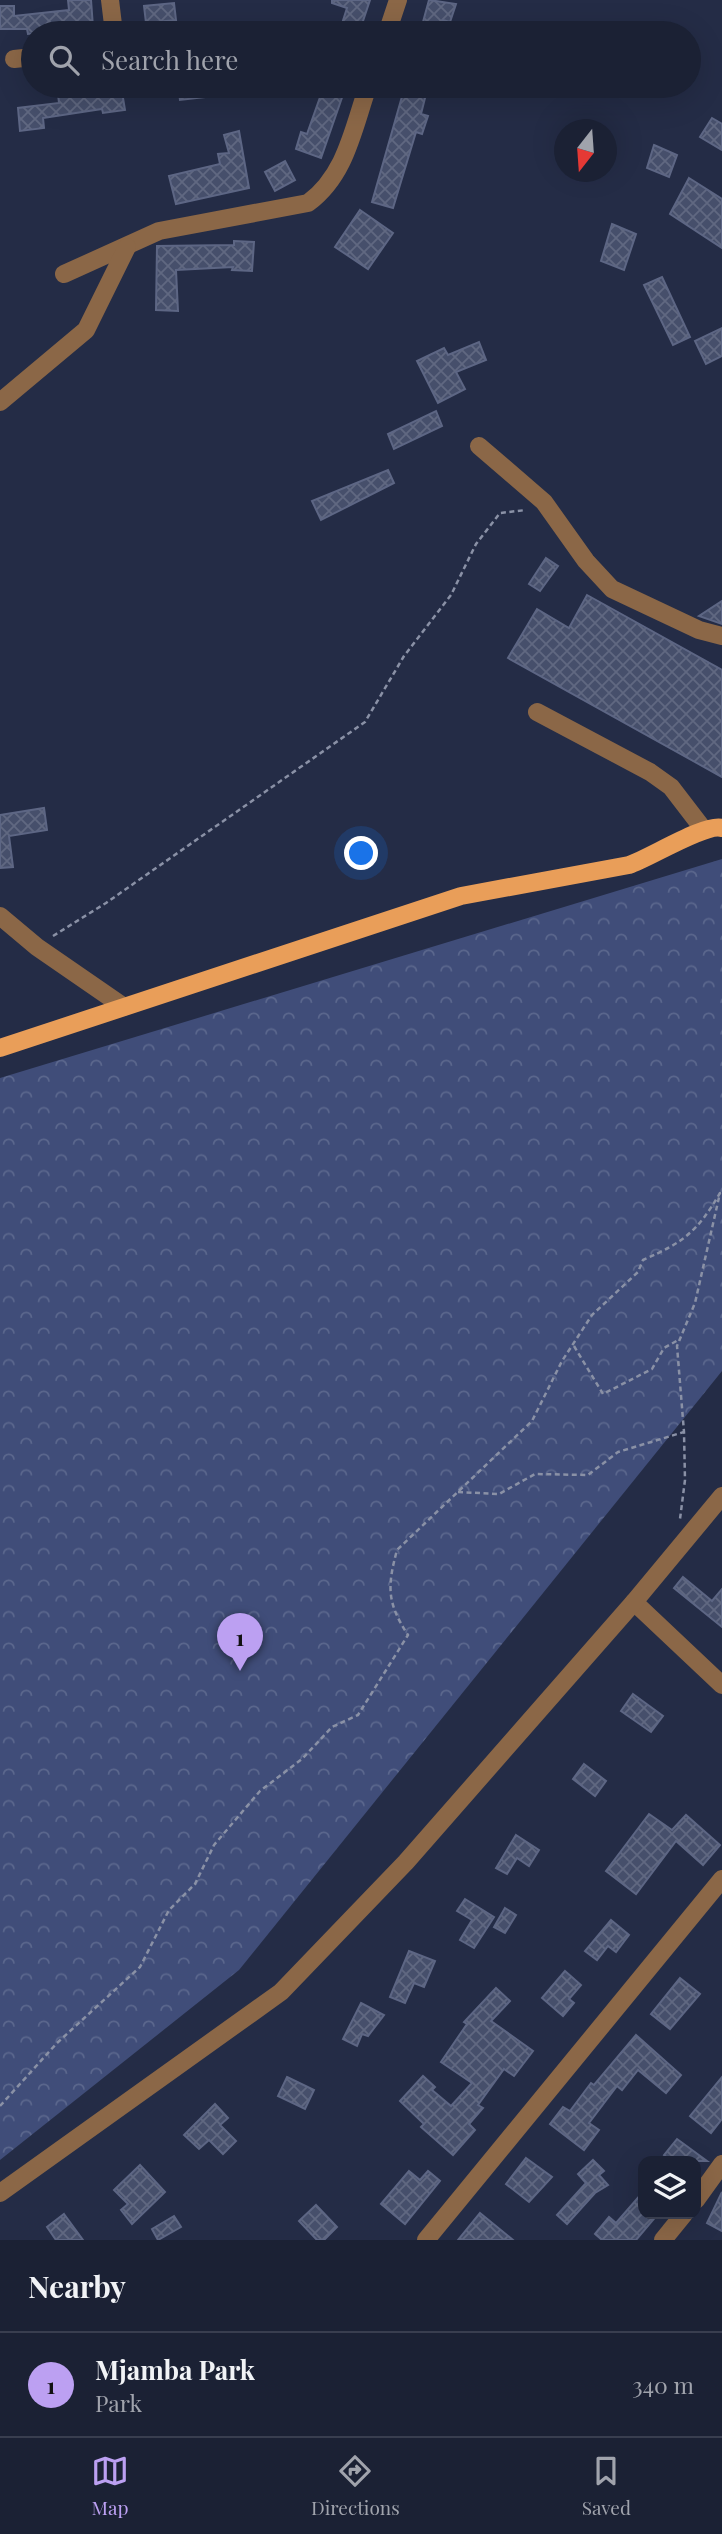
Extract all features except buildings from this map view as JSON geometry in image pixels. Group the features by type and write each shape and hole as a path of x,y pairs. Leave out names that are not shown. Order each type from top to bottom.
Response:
{"main road":[{"path":"0,1048 461,896 629,865 716,825"}],"street":[{"path":"110,0 113,21"},
{"path":"391,21 398,0"},
{"path":"14,59 21,58"},
{"path":"64,274 159,231 308,203 325,190 337,175 364,98"},
{"path":"0,402 86,330 127,247"},
{"path":"479,446 551,509 586,561 612,589 699,630 722,636"},
{"path":"537,712 650,772 716,825"},
{"path":"0,916 37,946 124,1007"},
{"path":"0,2193 281,1992 406,1862 634,1602 722,1496"},
{"path":"634,1602 722,1685"},
{"path":"426,2240 722,1879"},
{"path":"701,2193 722,2164"},
{"path":"663,2240 680,2219"}],"path":[{"path":"37,946 106,904 365,722 404,656 451,595 476,544 500,513 551,509"},
{"path":"677,1550 685,1480 677,1346 695,1303 721,1191"},
{"path":"0,2106 57,2043 140,1967 169,1910 195,1884 214,1845 260,1791 302,1759 332,1727 358,1715 408,1635 392,1610 390,1575 397,1550 532,1421 562,1361 592,1315 638,1272 643,1260 681,1244 701,1225 721,1191"},
{"path":"574,1346 603,1394 652,1369 664,1348 680,1339"},
{"path":"458,1492 499,1494 535,1474 588,1475 618,1452 684,1432"}],"green space":[{"path":"722,859 722,1371 239,1970 0,2160 0,1078"}],"place":[{"name":"Mjamba Park","path":"240,1671"}]}
